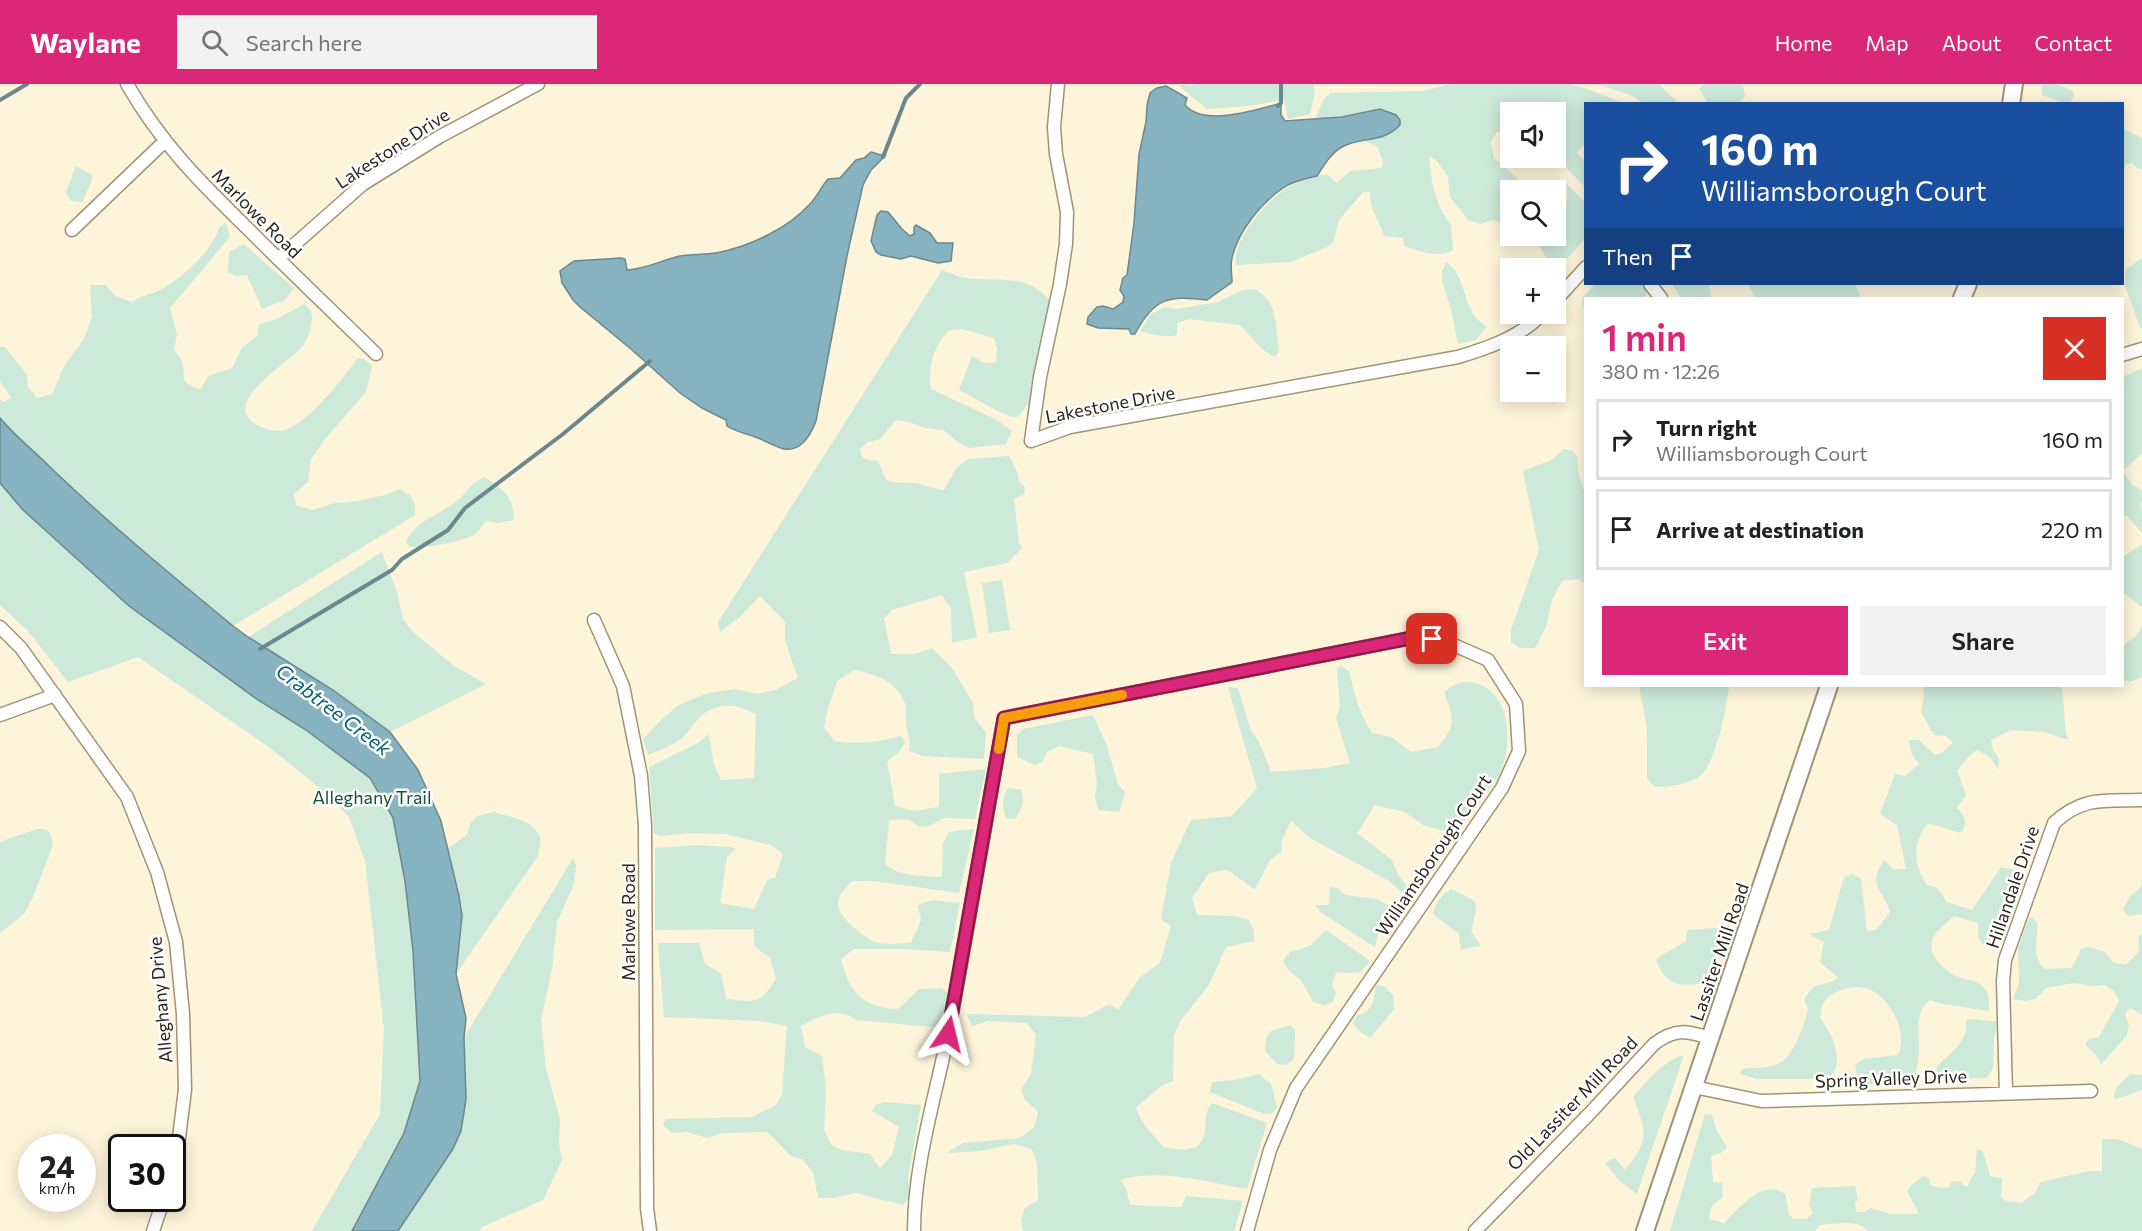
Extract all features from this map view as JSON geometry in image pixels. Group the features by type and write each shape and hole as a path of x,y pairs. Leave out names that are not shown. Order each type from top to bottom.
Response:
{"main road":[{"path":"2011,102 2014,84"},
{"name":"Lassiter Mill Road","path":"1646,1231 1829,687"}],"street":[{"name":"Marlowe Road","path":"127,84 164,142 195,178 376,354"},
{"name":"Lakestone Drive","path":"278,259 363,184 436,139 538,84"},
{"name":"Lakestone Drive","path":"1058,84 1054,127 1056,154 1067,212 1066,243 1060,284 1040,376 1031,441 1070,427 1458,357 1501,342 1529,324"},
{"path":"72,230 164,142"},
{"path":"1566,289 1584,269"},
{"path":"1651,285 1660,297"},
{"path":"2124,354 2142,349"},
{"name":"Marlowe Road","path":"594,620 622,686 641,776 645,826 647,1208 650,1231"},
{"name":"Alleghany Drive","path":"0,627 21,648 127,797 157,872 176,942 183,1014 185,1089 179,1134"},
{"name":"Williamsborough Court","path":"914,1231 915,1200 921,1158 950,1025 1004,718 1411,638 1447,642 1488,660 1516,704 1519,750 1502,788 1296,1088 1270,1150 1247,1231"},
{"path":"0,715 55,695"},
{"name":"Hillandale Drive","path":"2006,1093 2003,981 2005,960 2054,823 2067,811 2091,801 2142,800"},
{"name":"Old Lassiter Mill Road","path":"1475,1231 1666,1034 1679,1033 1710,1038"},
{"name":"Spring Valley Drive","path":"1694,1087 1761,1101 2091,1091"},
{"path":"153,1231 159,1212"}],"green space":[{"path":"1193,84 1313,84 1315,94 1310,114 1288,119 1284,100 1207,109 1179,85 1192,86"},
{"path":"1451,84 1567,84 1585,88 1620,102 1584,102 1584,144 1577,153 1584,160 1584,186 1566,168 1566,102 1500,102 1500,132 1497,132 1491,141 1494,158 1500,163 1500,168 1506,168 1517,180 1500,180 1500,223 1494,220 1480,224 1468,220 1450,197 1448,177 1438,162 1429,156 1432,183 1440,208 1451,225 1453,250 1447,253 1428,253 1404,246 1403,238 1384,236 1373,209 1370,191 1362,193 1339,220 1333,243 1327,247 1291,262 1236,265 1236,255 1246,231 1265,207 1285,189 1326,174 1337,183 1350,171 1382,168 1383,162 1377,146 1314,121 1324,99 1330,93 1423,91"},
{"path":"1597,84 1659,84 1677,102 1641,102 1630,95"},
{"path":"1703,84 1743,84 1745,97 1739,102 1707,102 1699,89"},
{"path":"2042,84 2055,84 2072,90 2074,96 2070,102 2061,102 2042,95"},
{"path":"2124,129 2142,138 2142,169 2138,169 2132,163 2125,165 2124,169"},
{"path":"76,166 92,175 82,202 71,201 66,192"},
{"path":"1566,183 1584,201 1584,240 1566,260 1566,258 1547,258 1539,246 1566,246"},
{"path":"226,223 230,237 170,308 177,335 174,349 181,359 186,382 200,390 208,376 232,368 242,348 258,335 258,325 277,319 304,304 312,317 307,338 301,348 266,378 247,401 246,412 252,422 270,430 281,431 294,426 319,405 358,358 364,359 372,366 366,392 324,440 311,459 308,482 294,494 296,505 312,510 335,503 385,495 400,489 411,496 415,506 415,515 233,626 122,535 11,432 0,418 0,399 3,402 11,398 0,381 0,347 5,347 27,375 28,387 37,398 52,394 64,366 84,339 92,317 90,285 106,285 115,296 132,302 158,291 196,262 211,244 219,227"},
{"path":"244,244 294,288 285,300 262,309 247,275 236,276 228,272 229,252"},
{"path":"2142,258 2142,328 2140,328 2125,286 2126,269"},
{"path":"1446,262 1460,279 1471,310 1480,322 1487,326 1476,340 1458,344 1451,309 1442,281 1442,271"},
{"path":"942,270 972,279 1020,282 1041,292 1051,302 1031,400 1018,417 996,410 959,390 972,356 984,363 996,362 997,349 994,338 963,329 948,331 935,351 930,373 931,389 997,420 1012,431 1006,444 969,448 943,430 896,420 880,439 868,442 860,449 862,457 878,461 886,480 916,483 944,490 957,467 968,459 1009,456 1020,483 1025,487 1024,494 1014,499 1019,543 1022,548 1007,563 964,572 977,637 952,643 951,608 942,595 892,610 884,619 891,654 915,654 932,648 952,668 973,703 974,717 986,733 984,759 923,756 909,751 906,705 891,684 871,674 855,670 838,680 828,708 824,727 834,741 868,742 901,736 905,742 899,752 887,761 895,806 914,811 939,807 939,774 986,769 975,819 944,818 929,826 920,827 908,819 889,820 885,864 904,874 919,876 942,877 943,843 949,832 974,829 959,893 874,881 852,881 839,898 841,912 850,924 877,943 887,944 911,943 921,920 918,905 933,900 960,903 950,952 854,949 841,959 853,989 859,996 875,1005 898,1009 919,989 942,988 948,994 943,1028 856,1020 842,1013 821,1016 801,1026 805,1047 822,1056 826,1089 824,1129 831,1145 842,1150 870,1154 880,1169 892,1155 899,1127 872,1111 876,1105 884,1102 921,1105 908,1177 910,1197 903,1205 856,1193 833,1198 818,1198 813,1172 802,1159 791,1156 767,1132 723,1133 707,1138 687,1132 672,1133 663,1125 666,1119 752,1117 776,1105 782,1094 787,1026 760,1021 664,1017 658,943 699,943 705,964 721,973 726,999 751,1001 761,998 776,979 770,958 754,946 754,929 655,930 655,848 697,845 736,849 727,857 720,903 754,909 767,880 775,878 783,854 771,845 725,834 692,833 660,836 654,833 649,767 698,743 709,734 713,761 721,780 754,778 756,714 735,706 714,708 700,717 678,741 648,755 643,739 677,706 705,694 735,689 757,694 776,690 798,678 785,641 785,622 760,596 741,616 720,632 718,622"},
{"path":"1594,285 1642,285 1646,291 1646,297 1584,297 1584,308 1583,297"},
{"path":"1673,285 1709,285 1711,297 1680,297"},
{"path":"1748,285 1855,285 1860,294 1859,297 1754,297"},
{"path":"1253,289 1261,294 1272,307 1279,351 1275,357 1263,350 1240,325 1190,319 1177,323 1177,335 1158,336 1140,331 1151,314 1165,307 1176,309 1217,302 1243,290"},
{"path":"2142,368 2142,453 2124,470 2124,377"},
{"path":"1564,449 1573,451 1577,456 1578,472 1584,491 1584,583 1579,579 1562,581 1552,600 1546,627 1535,648 1520,648 1511,642 1511,630 1539,550 1523,471 1551,460"},
{"name":"Alleghany Trail","path":"0,452 383,763 442,1031 383,1231 312,1231 380,1114 384,1029 365,861 349,817 326,793 270,748 138,657 68,682 28,631 0,605"},
{"path":"2124,473 2132,485 2142,490 2140,505 2142,533 2124,515"},
{"path":"484,477 506,494 512,505 514,520 497,523 486,521 474,535 461,540 432,546 409,547 406,541 416,528 455,502"},
{"path":"2142,544 2142,607 2124,594 2124,556"},
{"path":"382,552 397,592 403,619 413,632 453,665 486,684 390,732 333,690 248,637"},
{"path":"1002,580 1010,630 989,633 982,583"},
{"path":"2142,626 2142,677 2133,681 2124,681 2124,645 2137,635"},
{"path":"1341,666 1349,671 1360,710 1372,733 1391,737 1411,752 1438,747 1448,733 1452,716 1444,692 1462,682 1480,684 1488,689 1500,703 1507,726 1506,755 1499,774 1459,829 1444,831 1423,825 1405,812 1375,805 1357,833 1392,860 1410,892 1408,898 1389,881 1310,838 1291,821 1282,840 1281,852 1270,860 1255,889 1227,870 1209,873 1192,898 1197,915 1234,916 1249,920 1254,931 1254,941 1226,947 1209,985 1181,1020 1174,1035 1173,1081 1158,1089 1136,1107 1138,1113 1163,1147 1183,1150 1197,1147 1202,1140 1207,1114 1212,1103 1267,1123 1247,1189 1167,1176 1151,1175 1120,1180 1126,1188 1130,1205 1181,1207 1186,1196 1243,1201 1234,1231 1023,1231 1021,1221 1025,1208 1038,1200 1037,1163 1032,1149 1014,1144 980,1151 946,1153 963,1143 1020,1138 1034,1128 1038,1112 1025,1100 1021,1089 1031,1074 1036,1035 1027,1023 988,1021 972,1026 966,1014 1085,1017 1109,1004 1118,1010 1140,977 1160,963 1171,926 1161,919 1171,863 1191,820 1232,816 1257,788 1228,687 1238,688 1251,731 1259,742 1271,772 1324,768 1350,763 1336,718 1340,707 1337,668"},
{"path":"1639,687 1729,687 1716,746 1701,775 1691,781 1662,787 1649,781 1647,777 1647,728"},
{"path":"1923,687 2061,687 2068,740 2044,732 2011,730 1991,740 1993,750 1999,758 1998,770 1991,758 1977,750 1957,771 1966,795 1957,808 1965,820 1961,833 1928,823 1917,846 1919,869 1927,885 1936,887 1947,902 1972,910 2001,867 2014,870 2017,879 2014,908 1995,936 1983,945 1978,936 1978,923 1954,916 1932,940 1933,953 1940,965 1952,974 1984,987 1988,997 1989,1011 1930,1000 1919,1017 1919,1053 1914,1082 1859,1085 1855,1065 1863,1059 1898,1055 1901,1037 1895,1017 1877,993 1856,987 1843,989 1826,999 1821,1011 1820,1018 1831,1034 1837,1054 1836,1067 1829,1079 1757,1079 1740,1074 1742,1069 1775,1065 1788,1056 1804,1024 1808,1009 1804,1000 1808,993 1816,986 1838,978 1820,962 1824,942 1808,934 1829,930 1844,877 1853,874 1861,879 1867,931 1876,930 1890,912 1876,882 1879,869 1884,860 1893,869 1906,869 1897,825 1880,814 1895,774 1905,776 1919,764 1912,755 1908,740 1919,740 1935,755 1943,752 1953,743 1946,736 1934,735 1921,712"},
{"path":"1093,715 1107,746 1118,785 1125,792 1119,812 1098,810 1095,797 1097,783 1093,754 1059,746 1047,752 1043,761 1035,765 1017,757 1017,735 1023,729"},
{"path":"1008,788 1021,790 1023,798 1015,819 1006,818 1004,810 1003,803"},
{"path":"494,812 527,823 537,831 540,837 538,856 456,974 462,916 448,848 467,835 470,824 477,816"},
{"path":"37,829 50,832 53,845 24,914 0,933 0,842"},
{"path":"573,858 576,865 574,884 557,922 552,969 541,1020 546,1068 560,1119 559,1144 562,1160 543,1200 482,1227 480,1231 398,1231 453,1149 466,1099 464,1038"},
{"path":"2142,884 2142,914 2128,916 2123,909 2131,895"},
{"path":"1330,887 1338,888 1345,895 1377,899 1399,911 1382,914 1375,947 1320,912 1315,905 1329,905"},
{"path":"1451,889 1475,901 1476,911 1471,931 1481,946 1461,951 1459,934 1433,914 1439,899"},
{"path":"2030,916 2037,922 2036,953 2040,964 2045,969 2072,968 2081,949 2089,947 2105,952 2114,962 2127,964 2139,951 2138,938 2142,934 2142,1015 2130,1008 2125,1014 2129,1025 2127,1035 2101,1065 2096,1055 2085,1044 2089,1039 2099,1037 2119,1001 2114,991 2104,985 2074,983 2046,988 2035,999 2026,1001 2013,999 2019,983 2018,947"},
{"path":"1728,929 1703,983 1686,985 1668,979 1656,959 1686,941 1687,930"},
{"path":"1326,930 1370,961 1361,972 1336,972 1332,986 1336,993 1333,1002 1324,1005 1313,1002 1301,980 1289,971 1283,961 1290,952 1310,946"},
{"path":"1376,985 1385,987 1393,995 1394,1009 1370,1038 1359,1031 1353,1023 1357,1015 1370,1008"},
{"path":"1966,1020 1999,1022 1994,1038 1993,1068 1987,1078 1935,1079 1937,1066 1962,1041"},
{"path":"1290,1025 1295,1030 1294,1059 1286,1065 1277,1064 1265,1051 1266,1038 1271,1031"},
{"path":"1684,1055 1637,1194 1620,1181 1605,1163 1615,1158 1625,1170 1639,1151 1644,1136 1633,1097 1662,1067"},
{"path":"1259,1074 1271,1084 1277,1108 1273,1113 1264,1114 1210,1092 1212,1082 1235,1080"},
{"path":"2130,1074 2142,1075 2142,1090 2113,1099 2117,1087"},
{"path":"1705,1114 1712,1115 1717,1131 1727,1147 1722,1152 1711,1156 1713,1182 1722,1183 1723,1197 1711,1207 1709,1219 1724,1223 1744,1203 1760,1192 1777,1190 1785,1194 1789,1215 1794,1219 1806,1219 1813,1213 1809,1205 1812,1188 1855,1186 1858,1199 1855,1203 1856,1212 1864,1212 1870,1208 1892,1214 1919,1214 1907,1191 1910,1186 1923,1176 1929,1178 1930,1185 1940,1188 1950,1187 1951,1182 1961,1181 1968,1187 1970,1179 1975,1174 1977,1149 1983,1152 1990,1176 2002,1178 2001,1197 2006,1201 2021,1203 2036,1192 2040,1182 2090,1171 2102,1171 2102,1139 2118,1139 2142,1149 2142,1231 1868,1231 1858,1225 1846,1223 1820,1225 1815,1231 1670,1231"}],"water":[{"path":"1166,86 1187,98 1185,105 1194,112 1204,115 1231,115 1281,103 1281,115 1285,121 1342,117 1380,109 1396,115 1400,120 1400,125 1386,135 1342,147 1331,156 1317,176 1287,186 1266,202 1251,219 1235,248 1231,264 1232,282 1207,300 1182,298 1164,302 1149,313 1135,334 1131,334 1129,329 1098,328 1087,324 1088,317 1097,307 1113,309 1123,302 1124,296 1120,290 1123,278 1127,275 1134,223 1139,154 1147,105 1150,93"},
{"path":"871,152 885,156 871,170 863,185 847,256 816,421 805,441 796,448 784,449 734,430 727,426 726,420 680,393 580,307 562,283 560,271 574,261 621,258 625,259 627,270 680,256 721,252 757,240 791,221 812,202 828,179 840,178 856,160 864,158"},
{"path":"881,211 888,212 910,236 914,234 916,225 930,233 937,243 953,243 951,261 938,263 911,256 901,259 876,252 871,241 877,215"},
{"name":"Crabtree Creek","path":"0,418 94,508 233,626 333,690 390,732 418,770 441,821 462,916 456,974 466,1018 464,1038 466,1099 461,1131 453,1149 398,1231 352,1231 404,1133 420,1081 413,951 405,881 393,818 370,778 306,730 258,700 129,606 23,510 0,483"}],"waterway":[{"path":"0,100 27,84"},
{"path":"883,157 906,98 920,84"},
{"path":"1278,106 1281,103 1281,84"},
{"path":"260,649 392,570 402,559 448,530 465,508 563,434 650,361"}],"slow traffic":[{"path":"999,749 1004,718 1122,695"}],"route":[{"path":"948,1034 1004,718 1411,638 1432,639"}]}
